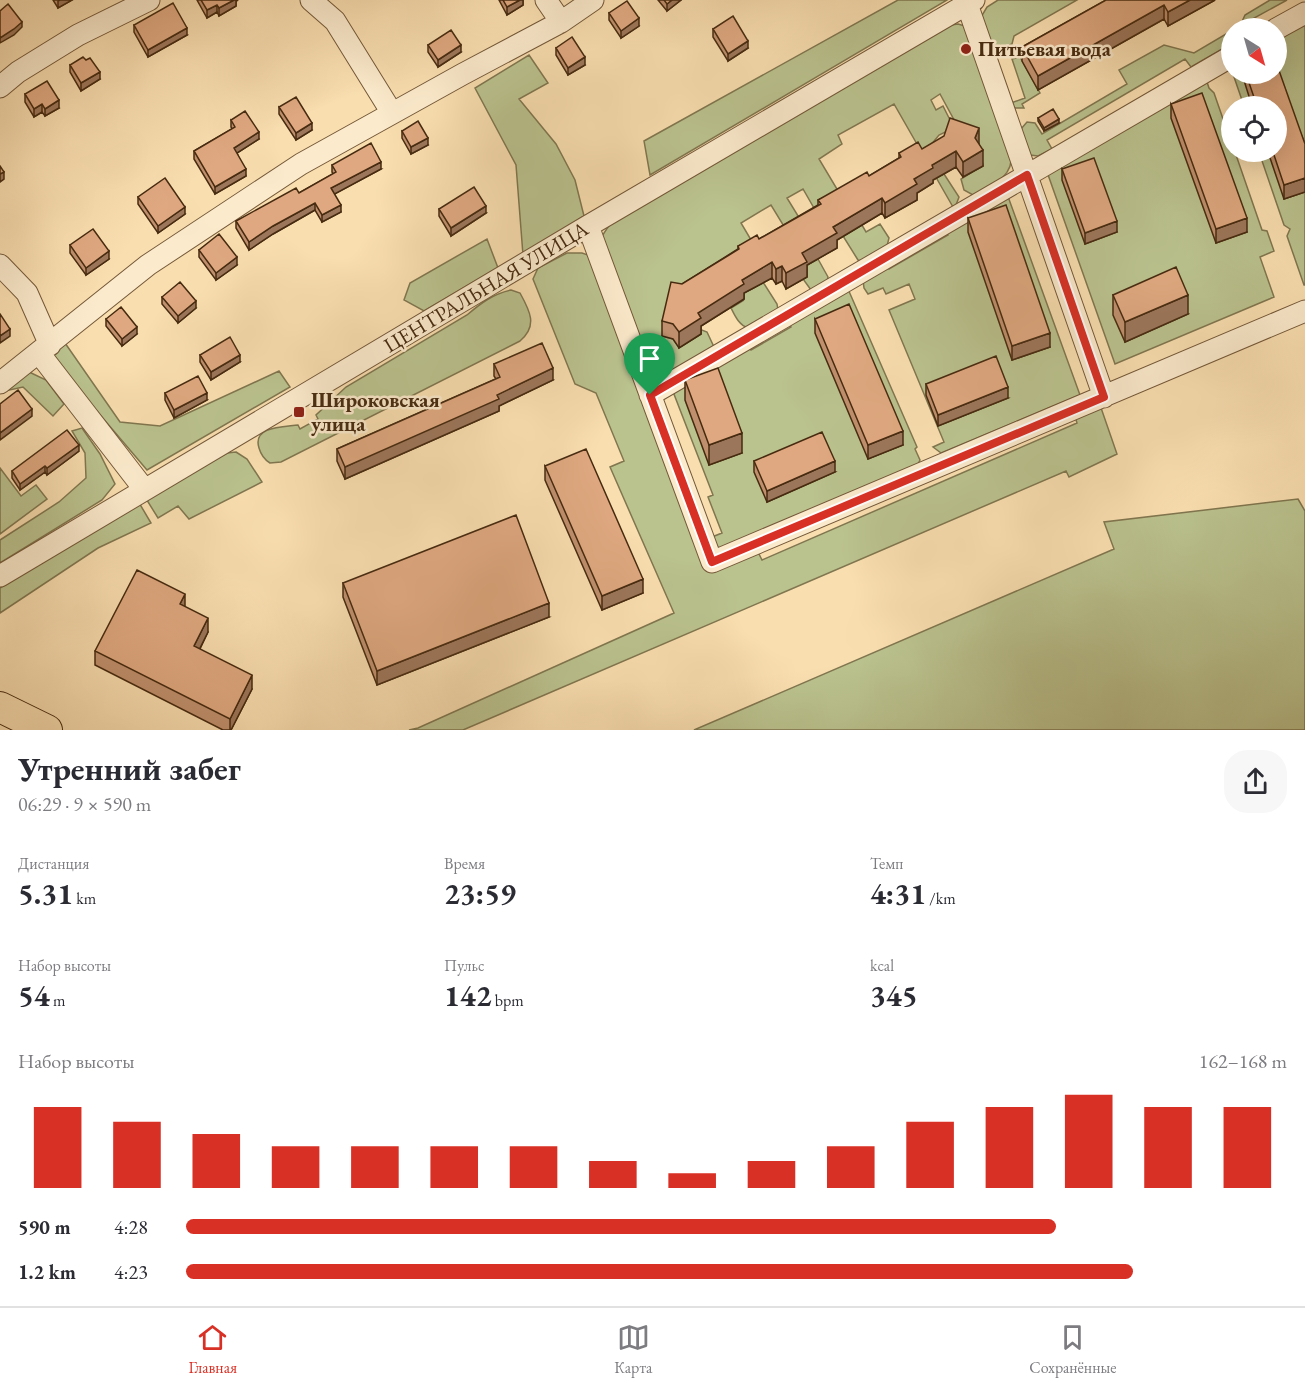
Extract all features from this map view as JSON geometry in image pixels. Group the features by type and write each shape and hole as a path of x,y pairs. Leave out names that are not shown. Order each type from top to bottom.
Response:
{"highway":[{"path":"0,707 47,730"},
{"path":"0,724 11,730"}],"street":[{"path":"0,87 18,72 78,35 149,0"},
{"path":"311,0 335,21 392,113"},
{"path":"546,0 561,22"},
{"path":"0,383 148,265 301,164 561,22 592,0"},
{"path":"970,2 1104,397"},
{"name":"ЦЕНТРАЛЬНАЯ УЛИЦА","path":"0,576 970,2"},
{"path":"1287,23 1305,13"},
{"path":"650,395 1221,62"},
{"path":"588,226 712,562 1305,312"},
{"path":"0,265 27,293 44,349 144,489"}],"green space":[{"path":"898,0 947,0 650,175 644,141"},
{"path":"998,0 1077,0 1014,36 1012,44 1002,47 991,44 981,17 987,7"},
{"path":"1270,0 1287,0 1254,18 1244,18"},
{"path":"1305,18 1305,285 1287,236 1290,229 1284,225 1262,162 1287,162 1287,96 1241,96 1236,84 1287,84 1287,29"},
{"path":"951,25 965,26 1011,161 1007,173 991,187 973,195 964,190 961,179 982,166 940,94 931,100 936,110 943,106 954,128 939,135 930,146 941,175 944,174 959,197 953,207 894,104 838,135 842,144 819,159 853,216 856,215 866,232 880,224 889,238 887,246 861,261 858,260 843,236 853,230 839,204 818,215 803,189 787,198 803,224 788,233 771,205 741,223 757,250 753,288 763,282 777,304 778,310 748,328 740,322 731,308 744,300 662,336 673,339 679,347 702,330 707,332 714,347 664,376 656,373 650,367 602,236 610,224"},
{"path":"1221,37 1221,50 1191,67 1185,59 1047,140 1052,149 1038,156 1030,155 1021,129 1027,122 1035,123 1042,134 1127,84 1119,70 1164,45 1194,53"},
{"path":"529,55 548,83 519,99 556,144 575,180 584,216 523,255 516,165 475,88"},
{"path":"1020,57 1040,93 1022,104 1024,108 1015,108 1008,104 1025,98 1012,59"},
{"path":"1206,79 1221,113 1221,162 1238,162 1262,230 1267,231 1274,251 1260,257 1274,297 1115,364 1046,169"},
{"path":"1006,191 1080,395 941,453 933,447 944,442 889,310 915,299 909,284 886,294 883,288 868,294 863,280 885,262 889,269 948,235 944,228"},
{"path":"487,239 498,268 424,311 404,300 410,283"},
{"path":"567,253 588,255 711,570 757,550 762,560 1077,423 1074,413 1099,402 1117,454 1069,477 1066,471 463,730 409,730 418,728 674,613 610,467 624,461 596,393 575,384 533,279 538,268"},
{"path":"818,259 828,277 827,281 811,290 803,279 807,276 802,268"},
{"path":"848,289 917,447 915,449 920,460 918,464 722,550 717,547 712,537 722,533 708,497 713,495 672,389 746,344 751,350 791,327 787,319"},
{"path":"511,290 520,293 529,312 531,324 520,341 281,462 270,463 262,455 258,441 260,435 278,427 298,425 300,429 318,419 316,415 346,387 467,315 487,300"},
{"path":"65,343 120,422 160,426 279,371 290,387 147,470 50,356"},
{"path":"25,370 46,380 64,404 53,416 23,387 0,392"},
{"path":"82,428 100,454 115,484 102,500 0,563 0,540 59,502 86,478 85,453 72,431"},
{"path":"236,452 247,459 262,482 189,519 178,506 158,518 145,497 227,453"},
{"path":"0,468 21,496 36,485 47,499 0,534"},
{"path":"1298,499 1305,511 1305,730 694,730 1114,549 1104,522"},
{"path":"138,501 151,523 98,548 0,613 0,588"}],"building":[{"path":"201,0 234,0 219,8 217,5 207,10"},
{"path":"503,0 520,0 507,7"},
{"path":"1106,0 1190,0 1168,12 1164,5 1038,76 1022,47"},
{"path":"627,1 639,18 621,31 609,13"},
{"path":"173,3 187,28 148,50 134,25"},
{"path":"8,4 22,22 0,38 0,11"},
{"path":"733,16 748,41 728,54 713,29"},
{"path":"451,30 461,45 438,60 428,45"},
{"path":"572,37 585,57 568,68 556,48"},
{"path":"83,57 86,60 90,58 100,72 81,83 70,65"},
{"path":"47,81 59,100 45,109 42,104 34,109 25,94"},
{"path":"1249,84 1284,84 1305,144 1305,178 1284,185 1276,162 1287,162 1287,96 1254,96"},
{"path":"1202,93 1221,146 1221,162 1227,162 1247,218 1216,229 1171,104"},
{"path":"296,97 312,123 296,133 279,107"},
{"path":"1053,109 1059,119 1044,128 1038,118"},
{"path":"245,111 259,132 234,148 246,169 215,187 194,151 235,127 231,120"},
{"path":"950,118 979,128 975,138 983,150 963,162 956,151 932,165 933,168 914,179 917,184 885,203 882,198 833,227 837,233 802,253 807,262 786,273 782,266 776,269 772,262 742,280 744,284 698,313 701,318 679,332 673,324 662,321 671,282 682,284 739,249 738,246 757,235 759,239 821,204 818,200 867,172 869,176 901,157 899,153 918,142 922,149 944,136"},
{"path":"418,121 428,138 411,147 402,131"},
{"path":"371,143 381,162 331,188 341,205 322,215 315,203 249,242 236,221 296,188 299,193 336,172 332,165"},
{"path":"1094,158 1117,221 1085,233 1062,169"},
{"path":"165,178 185,207 158,226 138,197"},
{"path":"474,187 486,206 451,228 439,209"},
{"path":"1006,205 1050,333 1012,346 968,218"},
{"path":"93,229 109,251 86,268 70,245"},
{"path":"219,234 237,257 216,273 199,250"},
{"path":"1176,267 1188,295 1125,322 1113,295"},
{"path":"180,282 196,301 178,316 162,297"},
{"path":"849,304 903,431 868,445 815,319"},
{"path":"121,307 137,327 122,339 106,319"},
{"path":"0,314 10,329 0,336"},
{"path":"230,337 240,355 211,372 200,355"},
{"path":"542,343 553,368 497,395 499,399 345,467 337,449 500,377 494,364"},
{"path":"996,356 1008,387 938,415 926,384"},
{"path":"718,368 742,433 709,445 685,380"},
{"path":"198,376 207,393 174,410 165,393"},
{"path":"18,390 32,409 0,433 0,404"},
{"path":"67,430 79,445 20,484 12,471"},
{"path":"822,432 835,461 767,491 754,461"},
{"path":"586,449 643,579 602,596 545,466"},
{"path":"516,515 549,603 377,671 343,583"},
{"path":"137,570 185,594 180,604 208,618 194,646 252,675 230,719 95,651"}],"place":[{"name":"Питьевая вода","path":"966,49"},
{"name":"Широковская улица","path":"299,412"}],"route":[{"path":"1027,175 1104,397 712,562 650,395 1027,175"}]}
